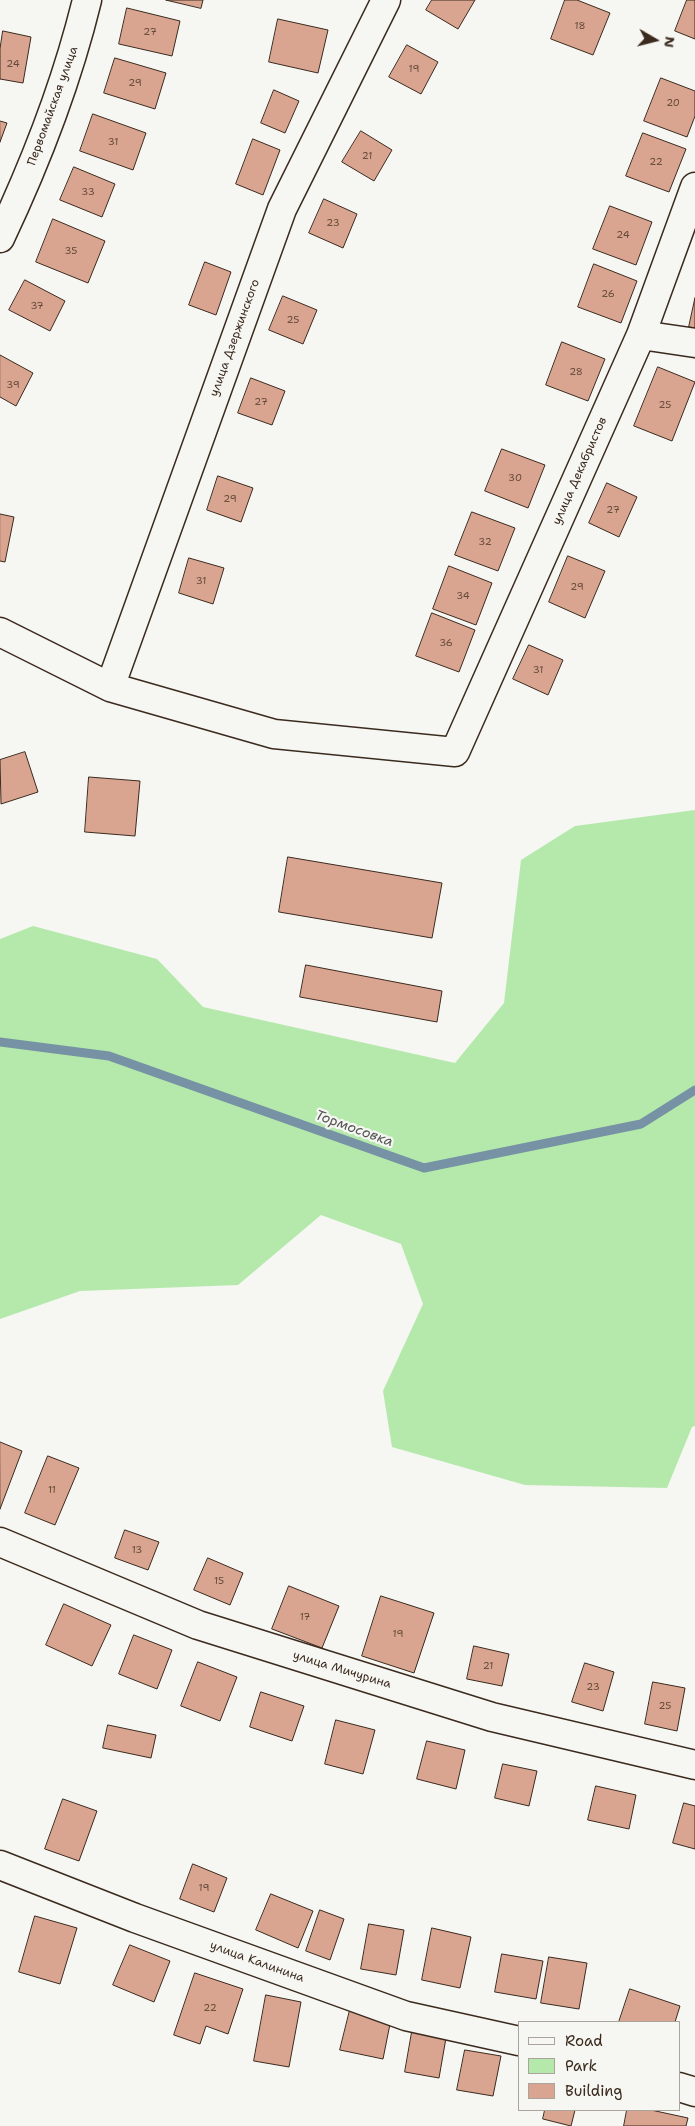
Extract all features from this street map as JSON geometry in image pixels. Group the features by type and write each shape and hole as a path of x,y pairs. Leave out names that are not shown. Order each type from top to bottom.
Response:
{"street":[{"name":"Первомайская улица","path":"0,238 49,124 79,34 87,0"},
{"name":"улица Дзержинского","path":"110,686 282,209 386,0"},
{"name":"улица Декабристов","path":"110,686 274,734 455,752 641,335 695,187"},
{"path":"641,335 695,344"},
{"path":"0,632 110,686"},
{"name":"улица Мичурина","path":"0,1542 198,1625 492,1716 695,1765"},
{"name":"улица Калинина","path":"0,1865 134,1918 406,2016 518,2041"},
{"path":"680,2087 695,2092"}],"green space":[{"path":"695,810 695,1426 692,1427 667,1488 525,1485 392,1447 383,1391 423,1304 401,1244 321,1215 238,1285 80,1291 0,1319 0,939 33,926 157,959 203,1007 455,1063 504,1003 521,860 575,826"}],"building":[{"path":"166,0 203,0 201,8"},
{"path":"432,0 475,0 458,29 426,10"},
{"path":"565,0 577,0 610,13 593,55 551,39"},
{"path":"687,0 695,0 695,39 675,31"},
{"path":"127,8 180,21 172,56 119,44"},
{"path":"278,19 328,30 318,73 269,62"},
{"path":"3,31 31,37 23,83 0,79 0,49"},
{"path":"407,45 438,62 421,94 389,77"},
{"path":"115,58 166,73 155,109 104,93"},
{"path":"661,78 695,91 695,116 687,137 644,121"},
{"path":"274,90 299,101 285,133 261,123"},
{"path":"93,114 146,133 133,170 80,151"},
{"path":"0,121 7,123 0,142"},
{"path":"361,131 392,150 374,181 342,162"},
{"path":"643,133 686,149 669,192 626,176"},
{"path":"253,139 280,150 263,195 236,184"},
{"path":"74,167 115,184 102,217 60,200"},
{"path":"324,199 357,214 343,248 309,233"},
{"path":"610,206 652,222 636,265 593,249"},
{"path":"53,219 105,241 88,283 36,262"},
{"path":"205,262 231,272 216,315 189,305"},
{"path":"594,264 637,281 621,323 578,307"},
{"path":"25,280 65,301 50,331 9,310"},
{"path":"283,296 317,310 303,344 269,330"},
{"path":"695,298 695,328 689,327"},
{"path":"562,342 605,359 588,401 546,385"},
{"path":"0,355 33,373 16,406 0,397"},
{"path":"658,367 695,382 672,441 634,426"},
{"path":"251,378 285,391 272,425 238,413"},
{"path":"502,449 545,465 528,508 485,491"},
{"path":"218,476 253,488 241,522 207,510"},
{"path":"607,483 637,497 619,537 589,523"},
{"path":"472,512 515,528 498,571 455,555"},
{"path":"0,514 14,517 5,562 0,561"},
{"path":"568,556 605,571 585,618 549,602"},
{"path":"189,558 224,568 213,604 179,593"},
{"path":"449,566 492,583 476,625 433,609"},
{"path":"432,613 475,630 459,672 416,656"},
{"path":"529,645 563,660 548,695 513,679"},
{"path":"25,752 38,792 1,804 0,760"},
{"path":"89,777 140,781 135,836 85,832"},
{"path":"288,857 442,883 432,938 279,912"},
{"path":"306,965 442,991 437,1022 300,997"},
{"path":"0,1442 22,1451 0,1509"},
{"path":"48,1456 79,1468 55,1525 25,1513"},
{"path":"125,1530 159,1542 148,1570 115,1558"},
{"path":"208,1558 243,1573 230,1605 194,1590"},
{"path":"289,1586 339,1606 322,1648 272,1629"},
{"path":"381,1596 434,1613 414,1673 362,1656"},
{"path":"64,1604 111,1625 92,1666 46,1645"},
{"path":"134,1635 172,1650 157,1689 119,1674"},
{"path":"474,1646 509,1654 502,1686 467,1679"},
{"path":"198,1662 237,1677 220,1721 181,1706"},
{"path":"585,1663 614,1672 603,1711 572,1702"},
{"path":"653,1682 685,1688 677,1731 645,1724"},
{"path":"261,1692 304,1706 292,1741 250,1727"},
{"path":"336,1720 375,1730 363,1774 325,1764"},
{"path":"108,1725 156,1735 151,1758 103,1748"},
{"path":"427,1741 465,1750 456,1789 417,1779"},
{"path":"503,1764 537,1771 529,1806 495,1798"},
{"path":"596,1786 636,1795 629,1829 588,1820"},
{"path":"63,1799 97,1811 79,1861 45,1849"},
{"path":"684,1803 695,1806 695,1849 673,1843"},
{"path":"193,1864 227,1878 214,1912 180,1899"},
{"path":"271,1894 313,1911 298,1948 256,1930"},
{"path":"320,1910 344,1919 330,1960 306,1951"},
{"path":"35,1916 77,1928 60,1984 19,1972"},
{"path":"369,1924 404,1930 396,1975 361,1969"},
{"path":"432,1928 471,1937 460,1988 422,1980"},
{"path":"130,1945 170,1961 154,2002 113,1985"},
{"path":"502,1954 543,1961 536,1999 495,1992"},
{"path":"549,1957 587,1963 579,2009 541,2003"},
{"path":"195,1973 243,1989 228,2034 206,2026 200,2044 174,2035"},
{"path":"630,1989 680,2006 675,2021 619,2021"},
{"path":"266,1995 301,2002 289,2067 254,2061"},
{"path":"350,2010 391,2019 383,2059 340,2050"},
{"path":"412,2032 446,2038 439,2078 405,2072"},
{"path":"465,2050 501,2056 493,2096 457,2090"},
{"path":"545,2111 575,2111 571,2126 543,2119"},
{"path":"627,2111 656,2111 688,2118 686,2126 624,2126"}],"waterway":[{"name":"Тормосовка","path":"0,1042 109,1056 424,1168 641,1124 695,1090"}]}
